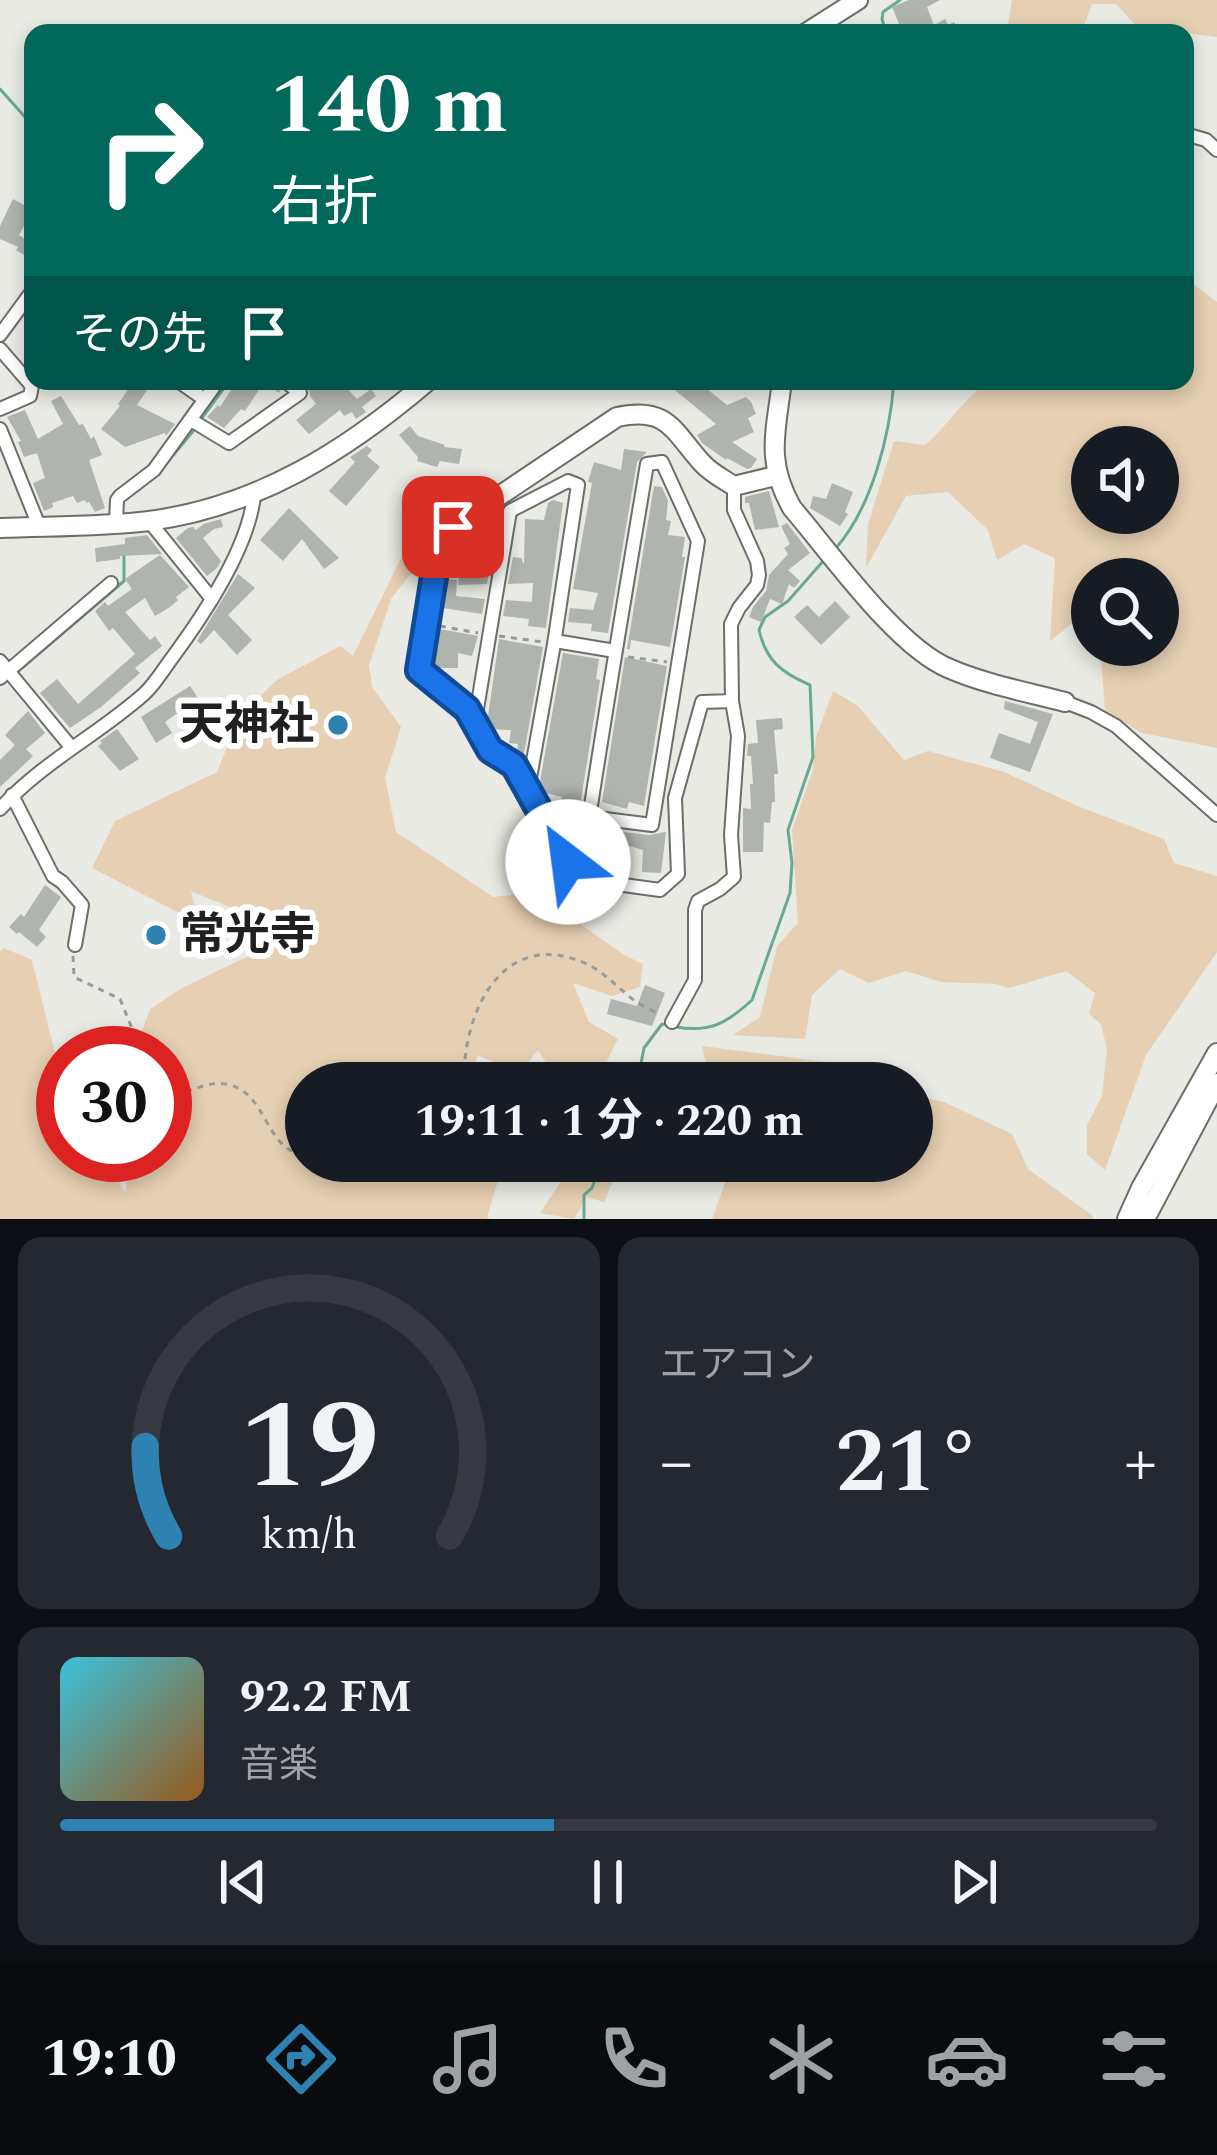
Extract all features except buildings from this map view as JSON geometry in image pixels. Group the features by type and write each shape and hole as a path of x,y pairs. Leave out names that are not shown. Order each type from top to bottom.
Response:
{"street":[{"path":"820,24 858,0"},
{"path":"0,335 24,302"},
{"path":"0,349 24,377"},
{"path":"0,409 30,396 31,390"},
{"path":"191,390 204,399"},
{"path":"116,522 117,500 154,470 211,390"},
{"path":"190,420 229,443 300,393 296,390"},
{"path":"0,528 149,520 254,495 328,455 417,390"},
{"path":"781,390 775,476 792,508 891,625 949,669 1065,701 1116,726 1217,814"},
{"path":"580,879 514,765 490,750 467,709 419,670 438,552 453,527 617,417 642,413 663,420 703,463 734,486"},
{"path":"0,429 39,526"},
{"path":"580,879 589,817 615,653 647,464 662,462 698,542 652,825 589,817"},
{"path":"734,486 775,476"},
{"path":"474,722 510,511 568,481 578,485 528,793"},
{"path":"671,1022 695,980 698,901 734,877 730,835 738,736 732,701 731,624 759,575 734,510 734,486"},
{"path":"0,809 71,747 147,692 212,599 252,515 254,495"},
{"path":"149,520 212,599"},
{"path":"71,747 3,670 111,583"},
{"path":"555,641 615,653"},
{"path":"580,879 656,890 675,878 675,798 702,702 732,701"},
{"path":"12,795 53,876 82,905 75,945"},
{"path":"1127,1219 1217,1053"},
{"path":"1145,1219 1217,1083"}],"path":[{"path":"615,653 679,664"},
{"path":"75,945 74,977 119,999 130,1026"},
{"path":"466,1062 470,1023 481,997 503,972 532,958 560,955 602,970 635,1001 671,1022"},
{"path":"192,1090 217,1083 247,1093 285,1147"}],"shaded area":[{"path":"1012,0 1217,0 1217,37 1194,34 1194,24 1135,24 1116,4 1092,4 1084,24 1008,24"},
{"path":"1194,285 1217,302 1217,748 1142,733 1105,710 1102,666 1179,666 1179,558 1071,558 1071,624 1050,641 1055,558 1024,544 997,560 988,530 948,492 906,496 866,568 868,524 894,441 925,445 978,390 1194,390"},
{"path":"420,486 477,496 391,599 369,665 372,687 401,727 385,778 396,832 493,897 535,892 643,964 640,987 612,996 573,983 589,1022 618,1039 606,1062 546,1062 538,1050 529,1062 494,1062 477,1055 476,1062 285,1062 285,1182 498,1182 490,1219 0,1219 0,951 4,948 32,960 48,1026 36,1026 36,1182 120,1182 125,1192 127,1182 192,1182 192,1026 144,1026 150,1009 184,987 295,934 191,891 199,923 92,868 115,821 217,772 241,714 277,680 340,646 353,656 405,550"},
{"path":"833,691 858,706 904,760 928,751 1004,772 1164,839 1174,863 1217,876 1217,952 1146,1055 1105,1170 1087,1154 1087,1125 1102,1096 1107,1049 1101,1024 1089,1014 1095,993 1066,971 1009,988 941,982 906,971 869,983 840,969 812,995 805,1039 733,1035 760,1017 777,946 798,923 792,830"},
{"path":"702,1046 826,1062 705,1062"},
{"path":"933,1100 1012,1134 1028,1169 1093,1216 1092,1219 712,1219 725,1182 933,1182"},
{"path":"561,1182 612,1182 604,1202 587,1197 574,1219 540,1213"}],"waterway":[{"path":"883,24 883,12 900,0"},
{"path":"0,89 24,116"},
{"path":"199,422 222,390"},
{"path":"836,548 860,512 877,469 893,390"},
{"path":"149,481 194,430"},
{"path":"16,673 124,581 124,552"},
{"path":"676,1027 699,1029 717,1024 752,1000 790,893 788,830 813,757 810,685 777,665 759,630 765,617 788,601 825,559"},
{"path":"641,1062 644,1048 662,1024 667,1025"},
{"path":"584,1219 584,1195 594,1182"}],"place":[{"name":"天神社","path":"338,725"},
{"name":"常光寺","path":"156,935"}],"route":[{"path":"453,527 438,552 419,670 467,709 490,750 514,765 568,862"}]}
